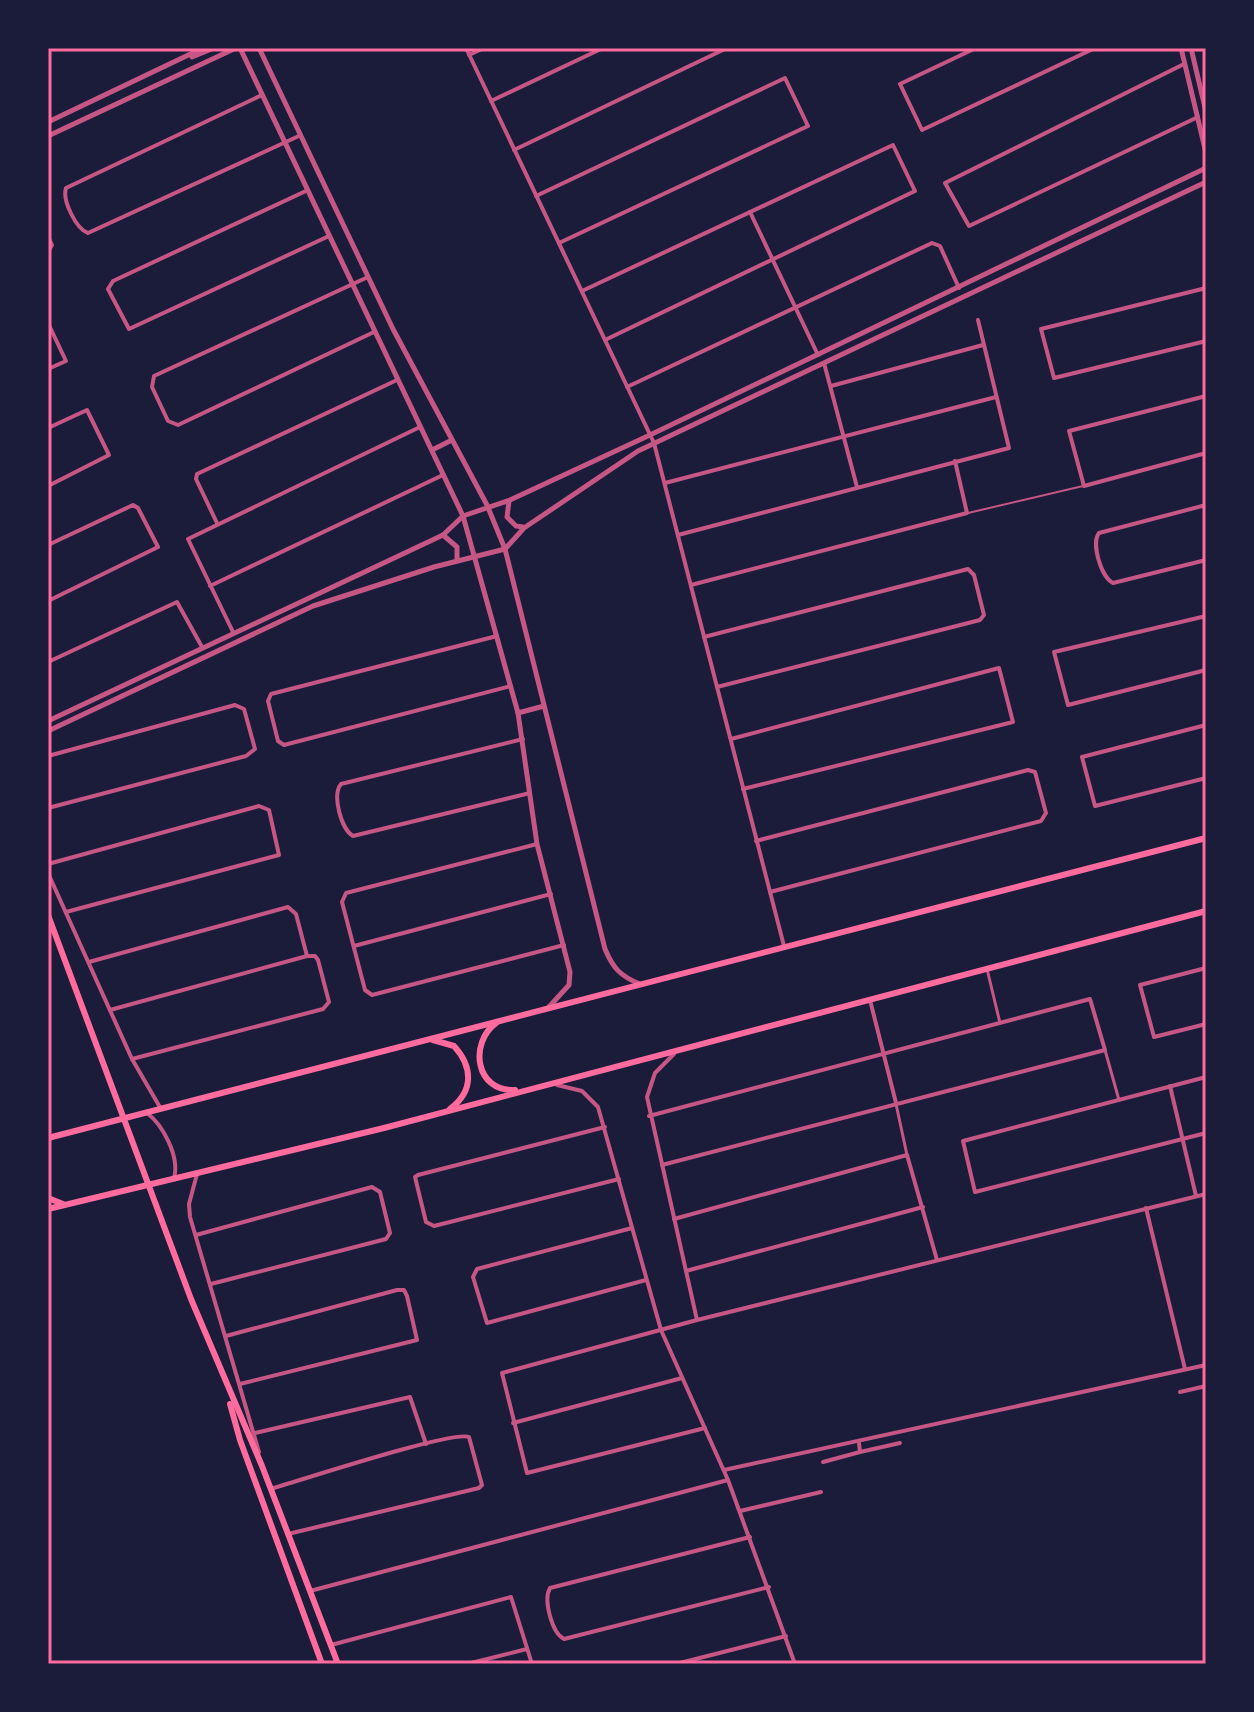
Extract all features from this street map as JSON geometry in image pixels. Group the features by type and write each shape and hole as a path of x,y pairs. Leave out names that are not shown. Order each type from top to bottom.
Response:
{"main road":[{"path":"49,1138 1206,838"},
{"path":"48,1209 447,1111 1206,911"},
{"path":"48,915 191,1299 225,1386 262,1466 338,1664"},
{"path":"499,1020 487,1030 479,1043 479,1065 494,1085 508,1091 526,1090"},
{"path":"425,1040 440,1040 454,1046 468,1068 468,1088 460,1102 447,1111"},
{"path":"48,1198 67,1205"},
{"path":"225,1386 240,1440 322,1664"}],"street":[{"path":"48,122 203,48"},
{"path":"172,63 214,48"},
{"path":"48,136 238,48 463,516 477,557 518,713 537,844 564,945 569,985 547,1009"},
{"path":"259,48 368,277 487,505 505,549 605,949 622,977 641,984"},
{"path":"466,48 654,443 784,946"},
{"path":"469,55 484,48"},
{"path":"491,101 603,48"},
{"path":"514,150 727,48"},
{"path":"976,48 900,84 922,130 1095,48"},
{"path":"1181,48 1206,153"},
{"path":"1191,48 1206,112"},
{"path":"1185,63 945,180 969,226 1198,117"},
{"path":"536,196 785,78 808,126 559,243"},
{"path":"262,95 64,192 84,233 301,135"},
{"path":"582,291 893,145 915,191 605,340"},
{"path":"48,721 443,535 463,516 487,505 510,500 650,435 1206,168"},
{"path":"1195,174 1199,185"},
{"path":"48,731 313,606 505,549 524,528 654,443 1206,182"},
{"path":"308,190 109,285 129,329 329,236"},
{"path":"750,212 818,355"},
{"path":"48,237 49,252"},
{"path":"627,387 932,243 940,246 959,288"},
{"path":"368,277 154,376 151,381 172,425 374,332"},
{"path":"1206,288 1041,329 1054,378 1206,341"},
{"path":"893,320 898,329"},
{"path":"678,535 1009,448 978,320"},
{"path":"48,323 66,361 48,369"},
{"path":"831,386 983,345"},
{"path":"824,363 857,487"},
{"path":"217,523 196,479 197,474 397,380"},
{"path":"1206,396 1069,431 1084,486 1206,453"},
{"path":"665,483 996,397"},
{"path":"48,428 87,410 109,455 48,486"},
{"path":"233,632 188,539 420,427"},
{"path":"431,450 452,440"},
{"path":"691,585 967,513 955,461"},
{"path":"210,586 443,475"},
{"path":"510,500 507,517 516,526 524,528"},
{"path":"48,545 133,505 158,547 48,601"},
{"path":"1206,505 1099,533 1095,541 1105,578 1113,583 1206,560"},
{"path":"443,535 457,547 457,561"},
{"path":"704,637 968,569 974,575 983,611 980,620 717,687"},
{"path":"48,662 177,602 202,647"},
{"path":"1206,616 1054,652 1068,705 1206,670"},
{"path":"497,636 271,694 268,701 281,744 511,686"},
{"path":"731,739 999,668 1013,722 743,789"},
{"path":"48,756 240,705 255,749 252,754 48,808"},
{"path":"518,713 544,706"},
{"path":"1206,725 1082,757 1095,806 1206,778"},
{"path":"523,739 337,788 349,836 532,793"},
{"path":"756,841 1028,770 1036,775 1046,813 1041,821 769,892"},
{"path":"48,864 266,806 279,855 66,912"},
{"path":"537,844 342,896 354,946 368,994 564,945"},
{"path":"48,873 132,1059 161,1109"},
{"path":"354,946 551,894"},
{"path":"89,962 293,909 307,956"},
{"path":"110,1010 315,956 327,1007 132,1059"},
{"path":"1206,968 1140,985 1154,1037 1206,1024"},
{"path":"987,969 1000,1023"},
{"path":"649,1116 1090,999 1119,1100"},
{"path":"870,1000 907,1155 937,1260"},
{"path":"662,1165 1105,1050"},
{"path":"677,1051 655,1073 647,1097 697,1320"},
{"path":"1206,1077 963,1141 975,1192 1206,1133"},
{"path":"550,1084 572,1087 591,1097 605,1127 661,1330 724,1470 795,1664"},
{"path":"1170,1086 1196,1196"},
{"path":"147,1113 160,1122 176,1169 173,1180"},
{"path":"605,1127 415,1177 426,1222 434,1226 619,1179"},
{"path":"674,1219 907,1155"},
{"path":"197,1174 189,1204 262,1466"},
{"path":"196,1235 376,1188 390,1237 211,1284"},
{"path":"705,1428 532,1473 524,1469 502,1373 697,1320 1206,1194"},
{"path":"686,1271 923,1207"},
{"path":"1146,1208 1185,1369"},
{"path":"632,1228 473,1272 487,1323 646,1280"},
{"path":"226,1336 404,1290 417,1340 240,1384"},
{"path":"724,1470 1206,1365"},
{"path":"513,1423 682,1378"},
{"path":"1180,1392 1206,1386"},
{"path":"255,1433 410,1397 426,1444"},
{"path":"270,1489 426,1444 462,1435 469,1437 481,1486 288,1534"},
{"path":"859,1443 860,1452"},
{"path":"823,1462 900,1443"},
{"path":"310,1591 728,1480"},
{"path":"740,1511 821,1492"},
{"path":"750,1537 550,1588 546,1596 556,1633 564,1639 769,1587"},
{"path":"331,1645 514,1599 532,1664"},
{"path":"676,1664 786,1636"},
{"path":"467,1664 528,1648"}],"lane":[{"path":"967,513 1084,486"}]}
